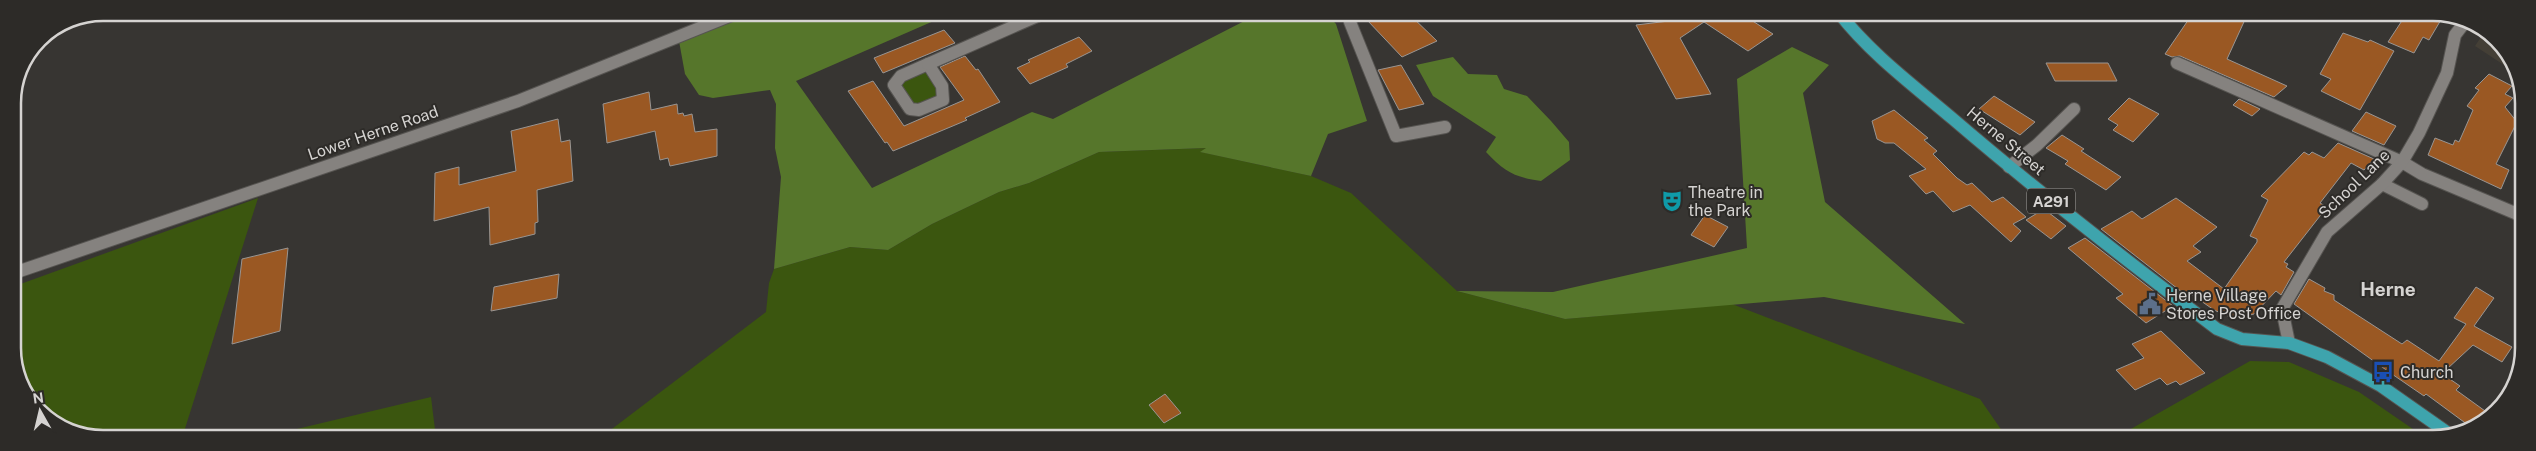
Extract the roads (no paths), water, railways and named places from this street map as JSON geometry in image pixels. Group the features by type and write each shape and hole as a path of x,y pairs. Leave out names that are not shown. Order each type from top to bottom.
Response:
{"main road":[{"name":"Herne Street","path":"1844,21 1854,35 2009,167 2083,228 2217,329 2242,338 2289,343 2327,357 2381,386 2442,429"}],"street":[{"name":"Lower Herne Road","path":"21,271 518,102 719,21"},
{"path":"928,64 944,87 946,94 943,100 919,110 910,109 894,84 901,76 928,64 1016,25 1025,21"},
{"path":"1350,21 1396,136 1445,127"},
{"name":"School Lane","path":"2289,343 2282,309 2326,232 2382,184 2402,162 2419,132 2446,73 2455,35 2462,26"},
{"path":"2177,63 2402,162 2422,174 2515,213"},
{"path":"2009,167 2074,109"},
{"path":"2382,184 2422,204"}],"place":[{"name":"Theatre in the Park","path":"1672,201"},
{"name":"Herne Village Stores Post Office","path":"2150,304"},
{"name":"Church","path":"2383,372"}],"district":[{"name":"Herne","path":"2388,289"}]}
